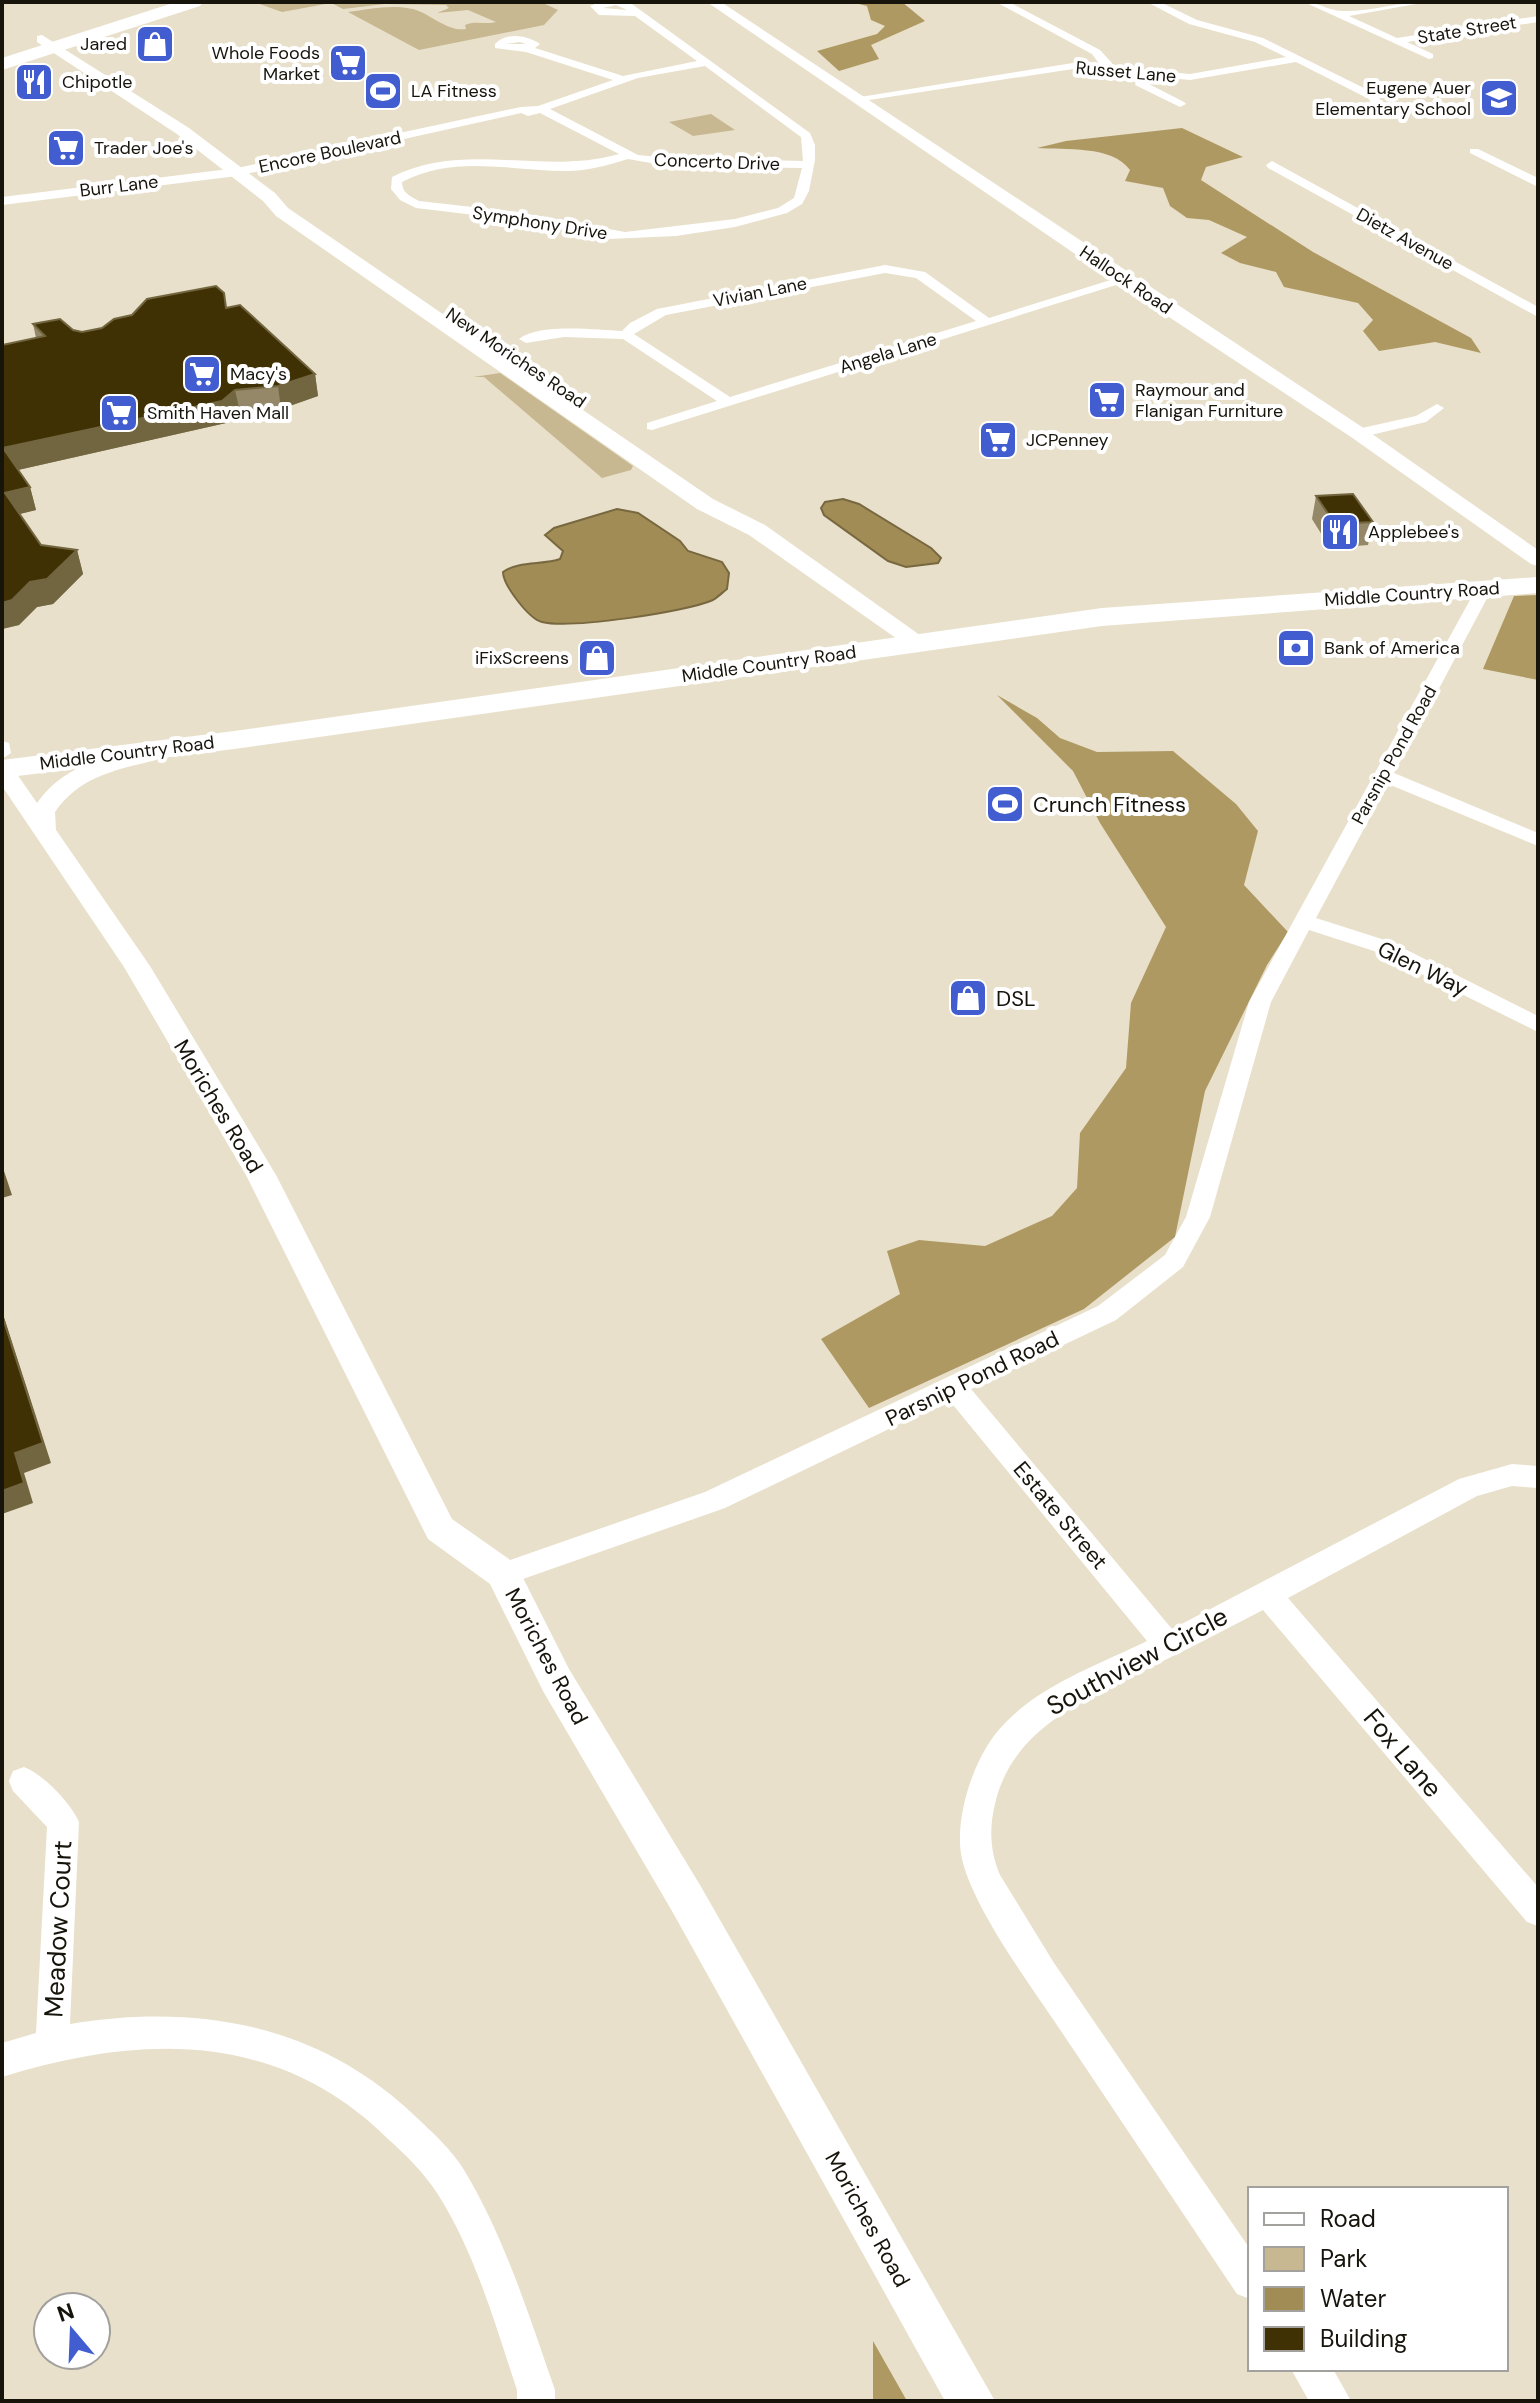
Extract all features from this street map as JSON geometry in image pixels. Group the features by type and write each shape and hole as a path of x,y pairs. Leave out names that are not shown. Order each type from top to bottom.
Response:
{"highway":[{"path":"2,64 50,43 161,7 194,2"},
{"path":"161,7 208,2"},
{"path":"2,52 50,43"}],"main road":[{"name":"New Moriches Road","path":"50,43 183,131 269,197 282,212 584,422 705,504 757,530 919,643"},
{"name":"Middle Country Road","path":"2,769 181,747 1154,611 1538,585"}],"street":[{"name":"Hallock Road","path":"713,2 1358,433 1538,560"},
{"path":"1001,2 1096,52 1107,63 1104,69"},
{"path":"1309,2 1429,56"},
{"path":"1338,15 1422,2"},
{"path":"1156,4 1175,4"},
{"path":"1156,4 1193,22 1259,40 1374,97 1377,105"},
{"path":"637,13 806,135 811,145 808,165"},
{"name":"State Street","path":"1396,41 1538,19"},
{"path":"527,49 622,79"},
{"name":"Russet Lane","path":"860,100 1056,68 1202,76 1296,59"},
{"name":"Encore Boulevard","path":"237,172 279,171 542,109 622,79 706,63"},
{"path":"1145,74 1139,83 1180,104"},
{"name":"Concerto Drive","path":"542,109 629,155 668,162 808,165"},
{"path":"1474,151 1538,183"},
{"name":"Symphony Drive","path":"629,155 571,167 470,162 431,166 409,171 396,180 395,187 400,195 416,204 507,214 609,235 632,236 775,214 795,204 802,193 808,165"},
{"name":"Dietz Avenue","path":"1272,165 1535,309"},
{"name":"Burr Lane","path":"2,201 237,172"},
{"name":"Vivian Lane","path":"626,335 643,321 662,312 885,269 920,275 986,322"},
{"name":"Angela Lane","path":"652,426 1125,280"},
{"path":"526,339 572,332 626,335 729,403"},
{"path":"1358,433 1421,419 1437,408"},
{"name":"Parsnip Pond Road","path":"503,1574 715,1500 1107,1313 1174,1261 1198,1217 1260,1002 1484,589"},
{"path":"2,747 2,753"},
{"path":"45,829 43,812 58,788 70,780 90,770 181,747"},
{"name":"Moriches Road","path":"2,769 137,966 261,1175 440,1529 503,1574 556,1680 686,1898 971,2401"},
{"path":"1383,776 1445,799 1538,840"},
{"name":"Glen Way","path":"1303,921 1384,947 1538,1025"},
{"name":"Estate Street","path":"954,1387 1166,1643"},
{"name":"Southview Circle","path":"1248,2278 1015,1934 978,1861 975,1822 982,1792 1006,1743 1030,1719 1066,1695 1267,1594 1469,1487 1512,1475 1538,1477"},
{"name":"Fox Lane","path":"1267,1594 1538,1911"},
{"name":"Meadow Court","path":"24,1781 63,1822 52,2044"},
{"path":"2,2060 52,2044 108,2032 156,2030 219,2034 268,2045 343,2079 394,2115 451,2181 503,2293 536,2390 536,2401"},
{"path":"1311,2371 1332,2401"}],"green space":[{"path":"254,2 541,2 558,10 544,25 419,50 348,12 397,7 413,9 459,29 466,29 465,25 469,24 496,22 468,10 437,13 449,8 446,5 385,4 343,9 331,3 282,12"},
{"path":"711,114 735,130 693,136 669,122"},
{"path":"500,373 633,466 631,470 602,478 484,377 473,377"}],"shaded area":[{"path":"851,2 902,2 925,21 871,45 879,59 839,71 817,51 877,34 885,26 871,20 867,6"},
{"path":"1182,128 1243,157 1206,167 1201,180 1313,252 1471,338 1481,353 1435,342 1379,351 1363,331 1373,320 1358,303 1284,287 1276,272 1240,263 1221,253 1247,237 1209,220 1187,218 1170,206 1163,188 1125,181 1130,170 1112,156 1087,150 1037,148 1066,141"},
{"path":"1538,595 1538,680 1483,669 1514,596"},
{"path":"997,695 1037,718 1060,738 1097,752 1173,751 1236,804 1258,831 1244,885 1288,932 1267,965 1205,1091 1175,1237 1084,1309 869,1408 821,1339 900,1294 887,1251 919,1240 985,1246 1052,1216 1077,1188 1080,1133 1126,1068 1131,1003 1166,927 1100,823 1073,771"},
{"path":"873,2341 907,2401 873,2401"}],"water":[{"path":"843,499 859,504 931,548 941,558 938,563 906,567 888,561 824,515 821,508 825,502"},
{"path":"617,509 638,513 680,541 688,551 722,562 729,573 727,589 713,600 699,605 654,614 577,623 556,624 537,620 512,593 503,572 516,566 560,559 563,551 545,535 554,528"}],"building":[{"name":"Smith Haven Mall","path":"216,286 224,293 226,308 240,305 315,374 278,386 235,390 222,401 3,448 30,487 5,493 41,545 77,550 47,579 30,582 12,600 2,603 2,345 45,336 33,324 60,319 73,330 82,332 102,328 114,319 132,315 147,299"},
{"path":"1353,494 1373,522 1335,524 1316,496"},
{"path":"2,1315 43,1443 15,1453 24,1483 2,1491"}],"place":[{"name":"Jared","path":"155,44"},
{"name":"Whole Foods Market","path":"348,63"},
{"name":"Chipotle","path":"34,82"},
{"name":"LA Fitness","path":"383,91"},
{"name":"Eugene Auer Elementary School","path":"1499,98"},
{"name":"Trader Joe's","path":"66,148"},
{"name":"Macy's","path":"202,374"},
{"name":"Raymour and Flanigan Furniture","path":"1107,400"},
{"name":"Smith Haven Mall","path":"119,413"},
{"name":"JCPenney","path":"998,440"},
{"name":"Applebee's","path":"1340,532"},
{"name":"Bank of America","path":"1296,648"},
{"name":"iFixScreens","path":"597,658"},
{"name":"Crunch Fitness","path":"1005,804"},
{"name":"DSL","path":"968,998"}]}
